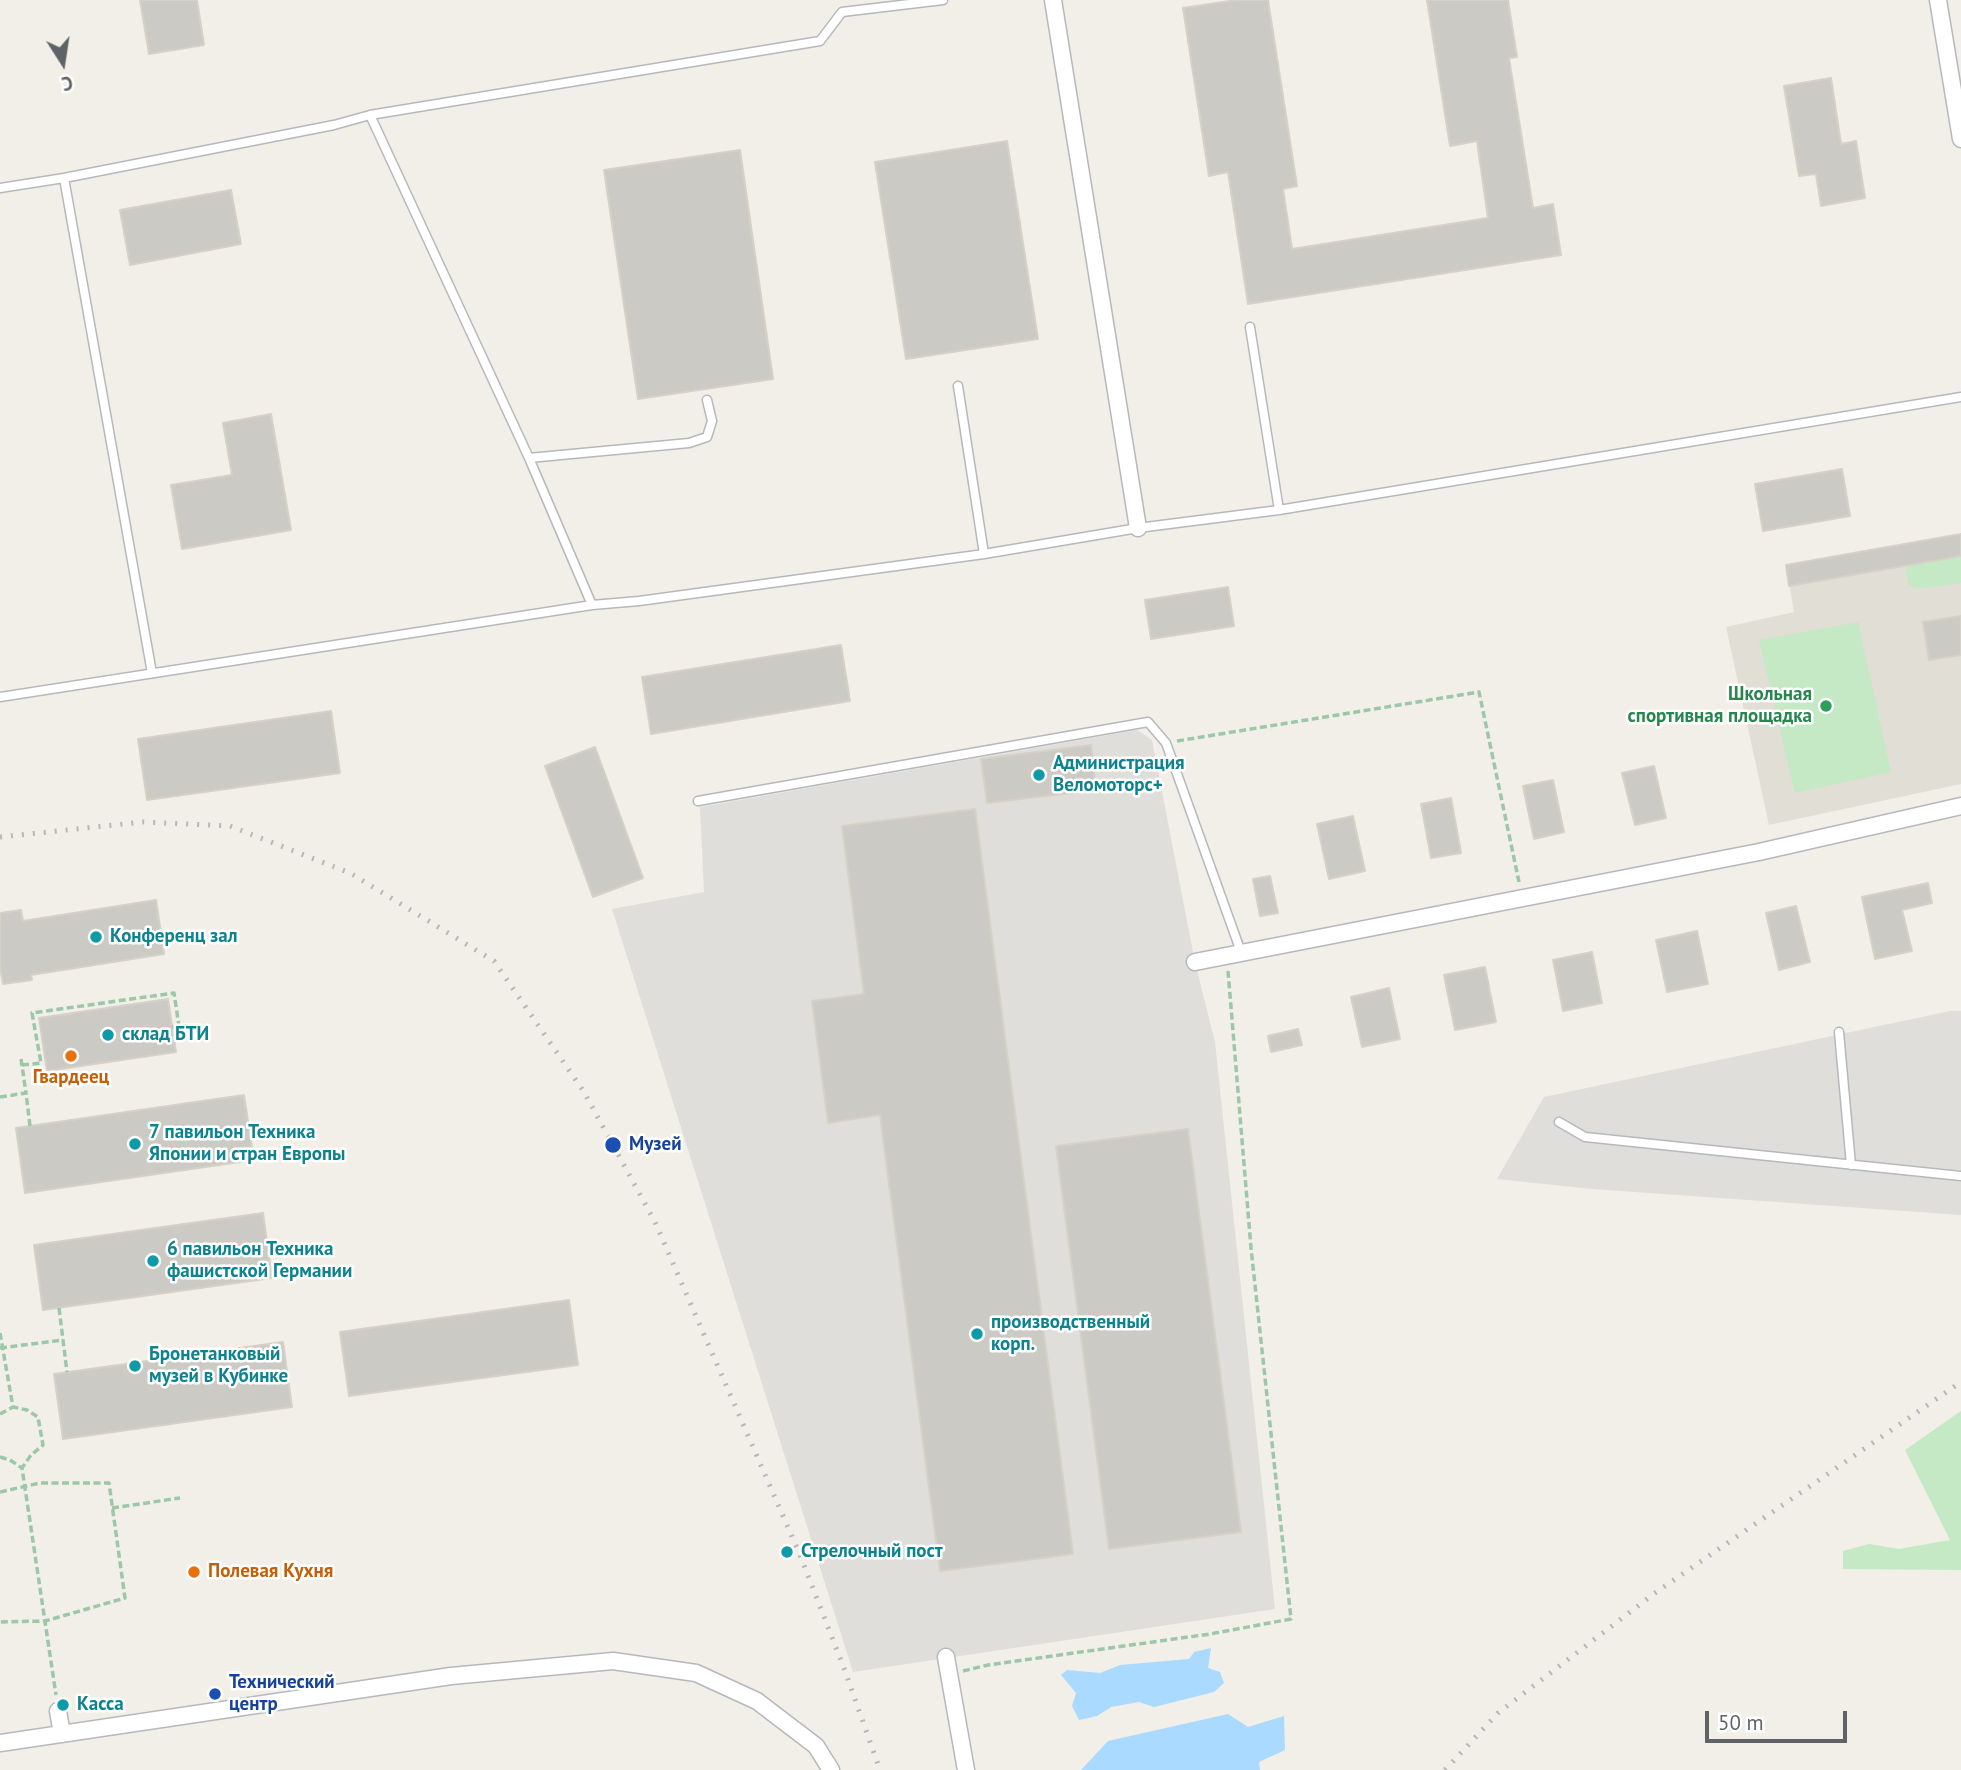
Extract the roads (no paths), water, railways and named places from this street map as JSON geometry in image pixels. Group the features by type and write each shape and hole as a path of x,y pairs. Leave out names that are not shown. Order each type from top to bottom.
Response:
{"street":[{"path":"1054,0 1138,528"},
{"path":"1938,0 1958,102 1961,139"},
{"path":"1195,962 1759,852 1961,806"},
{"path":"946,1657 966,1770"},
{"path":"0,1743 451,1676 613,1661 696,1673 757,1701 816,1746 831,1770"},
{"path":"55,1733 58,1711"}],"lane":[{"path":"0,188 334,125 370,115 820,41 842,12 943,0"},
{"path":"370,115 530,458 593,605"},
{"path":"64,178 152,673"},
{"path":"1250,327 1279,510"},
{"path":"958,386 984,554"},
{"path":"0,697 593,605 984,554 1138,528 1279,510 1961,397"},
{"path":"530,458 689,443 707,437 712,421 707,400"},
{"path":"698,801 1148,722 1166,743 1234,953"},
{"path":"1839,1032 1851,1165"},
{"path":"1559,1122 1585,1137 1961,1177"}],"water":[{"path":"1211,1648 1208,1668 1220,1672 1224,1683 1214,1692 1154,1707 1139,1702 1111,1707 1097,1716 1079,1720 1072,1706 1076,1693 1061,1675 1067,1670 1100,1673 1120,1665 1189,1659 1194,1652"},
{"path":"1228,1714 1248,1727 1284,1716 1285,1750 1259,1762 1260,1770 1081,1770 1108,1741"}],"railway":[{"path":"0,837 143,822 230,826 350,873 494,961 584,1092 655,1222 800,1555 880,1770"},
{"path":"1445,1770 1498,1713 1655,1593 1961,1382"}],"place":[{"name":"Школьная спортивная площадка","path":"1826,706"},
{"name":"Администрация Веломоторс+","path":"1039,775"},
{"name":"Конференц зал","path":"96,937"},
{"name":"склад БТИ","path":"108,1035"},
{"name":"Гвардеец","path":"71,1056"},
{"name":"7 павильон Техника Японии и стран Европы","path":"135,1144"},
{"name":"Музей","path":"613,1145"},
{"name":"6 павильон Техника фашистской Германии","path":"153,1261"},
{"name":"производственный корп.","path":"977,1334"},
{"name":"Бронетанковый музей в Кубинке","path":"135,1366"},
{"name":"Стрелочный пост","path":"787,1552"},
{"name":"Полевая Кухня","path":"194,1572"},
{"name":"Технический центр","path":"215,1694"},
{"name":"Касса","path":"63,1705"}]}
